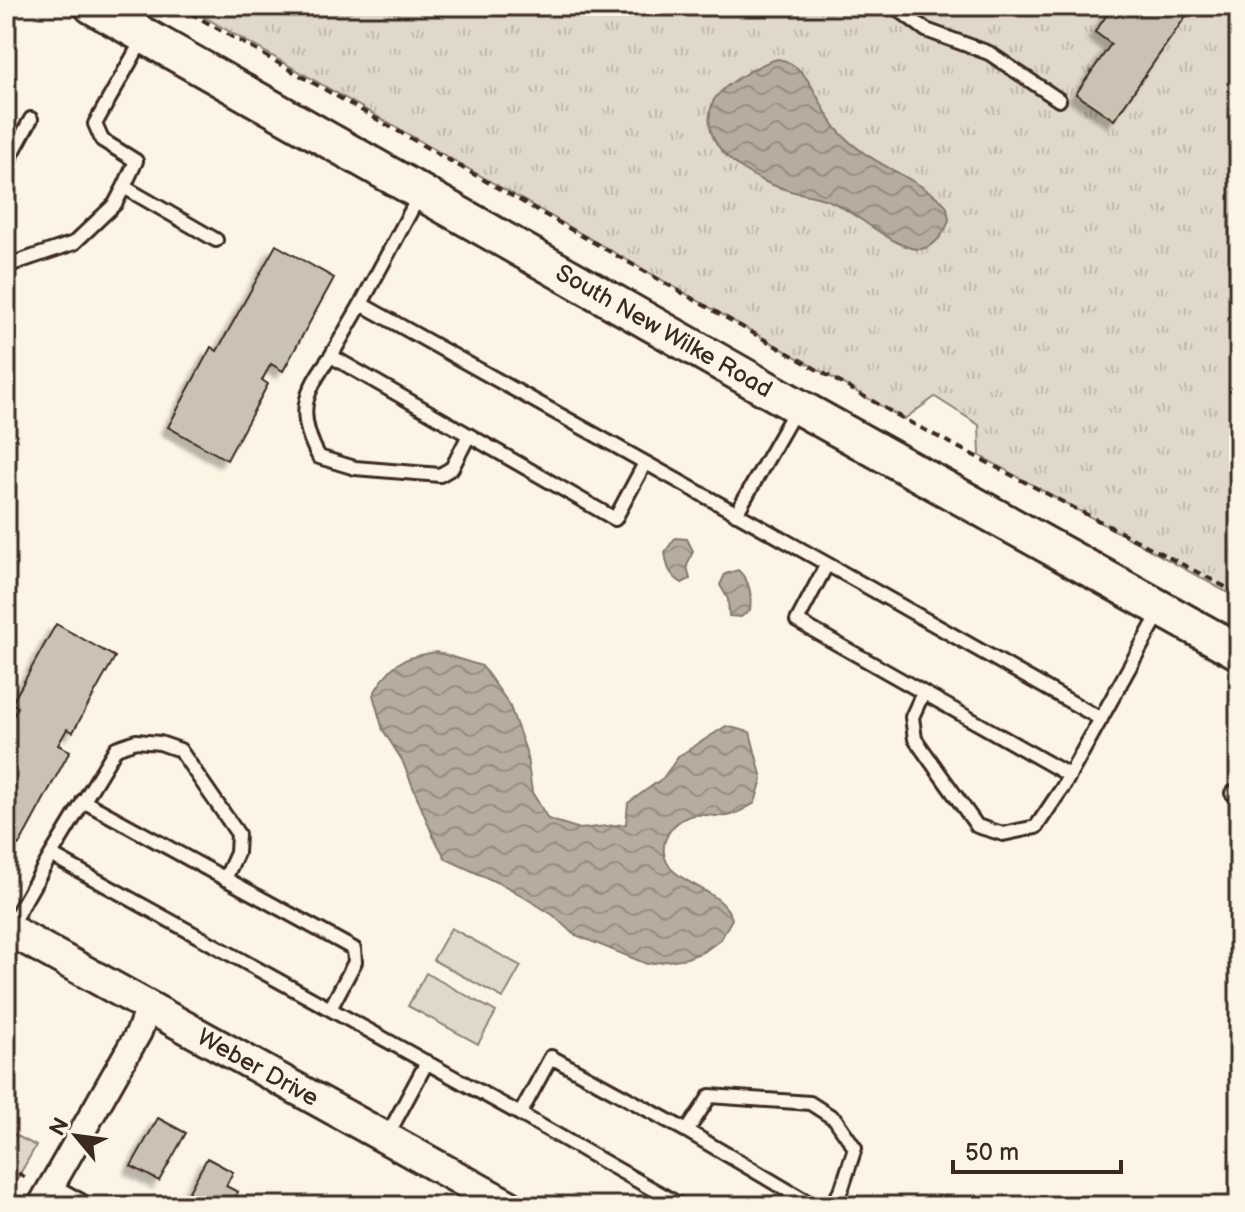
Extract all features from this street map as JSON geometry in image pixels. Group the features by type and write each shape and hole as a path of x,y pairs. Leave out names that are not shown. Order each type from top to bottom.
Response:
{"main road":[{"name":"South New Wilke Road","path":"92,6 797,406 1239,652"}],"street":[{"name":"Weber Drive","path":"7,929 509,1206"},
{"path":"78,1206 45,1198 139,1032 148,1007"}],"lane":[{"path":"894,6 919,27 989,53 1059,100"},
{"path":"6,266 74,243 115,204 136,161 102,140 95,124 145,36"},
{"path":"6,165 31,119"},
{"path":"124,187 216,240"},
{"path":"421,192 361,304 315,378 304,409 307,436 319,457 355,468 440,475 452,468 469,435"},
{"path":"361,304 1101,719"},
{"path":"331,356 615,519 645,463"},
{"path":"736,514 797,406"},
{"path":"827,564 797,621 1069,775"},
{"path":"923,693 912,717 915,739 977,826 1003,834 1036,827 1069,775 1161,610"},
{"path":"7,929 116,748 136,741 160,743 180,750 238,834 237,853 225,879"},
{"path":"83,801 354,949 355,962 330,1009"},
{"path":"51,855 682,1206"},
{"path":"520,1114 551,1057 687,1131 814,1206"},
{"path":"386,1138 427,1062"},
{"path":"687,1131 710,1096 810,1103 835,1119 855,1148 842,1188 832,1206"}],"path":[{"path":"178,6 904,419 1239,594"}],"green space":[{"path":"185,6 1239,6 1239,599 980,456 979,425 935,397 904,419"},
{"path":"451,928 521,966 503,998 433,960"},
{"path":"426,973 496,1012 478,1044 408,1006"},
{"path":"6,1130 36,1146 6,1198"}],"water":[{"path":"778,59 789,62 806,77 836,128 848,140 943,202 949,220 934,243 920,249 900,244 828,200 787,190 758,178 730,159 719,147 712,134 710,119 717,96 742,76"},
{"path":"675,538 687,539 693,551 687,566 690,579 682,583 671,574 665,552"},
{"path":"738,570 748,583 751,599 750,610 741,617 729,616 728,599 720,585 725,574"},
{"path":"436,652 482,666 509,704 526,751 532,792 548,819 580,829 626,824 628,803 663,778 679,756 726,726 750,732 762,779 755,803 730,815 684,818 670,830 664,847 668,864 675,872 718,899 726,908 732,919 721,939 705,951 687,958 647,964 573,934 553,915 509,888 446,859 433,836 402,760 383,730 373,695 385,676 398,664"}],"building":[{"path":"1113,6 1129,14 1134,6 1184,6 1190,10 1114,120 1076,94 1111,44 1095,32"},
{"path":"276,245 334,278 283,371 271,364 262,380 268,384 227,460 168,427 211,347 217,351"},
{"path":"56,624 115,657 73,732 67,729 58,745 70,751 19,845 6,838 6,729 18,707 12,703"},
{"path":"158,1118 186,1133 159,1181 131,1166"},
{"path":"207,1158 233,1172 226,1186 238,1192 230,1206 197,1206 199,1203 187,1195"}]}
